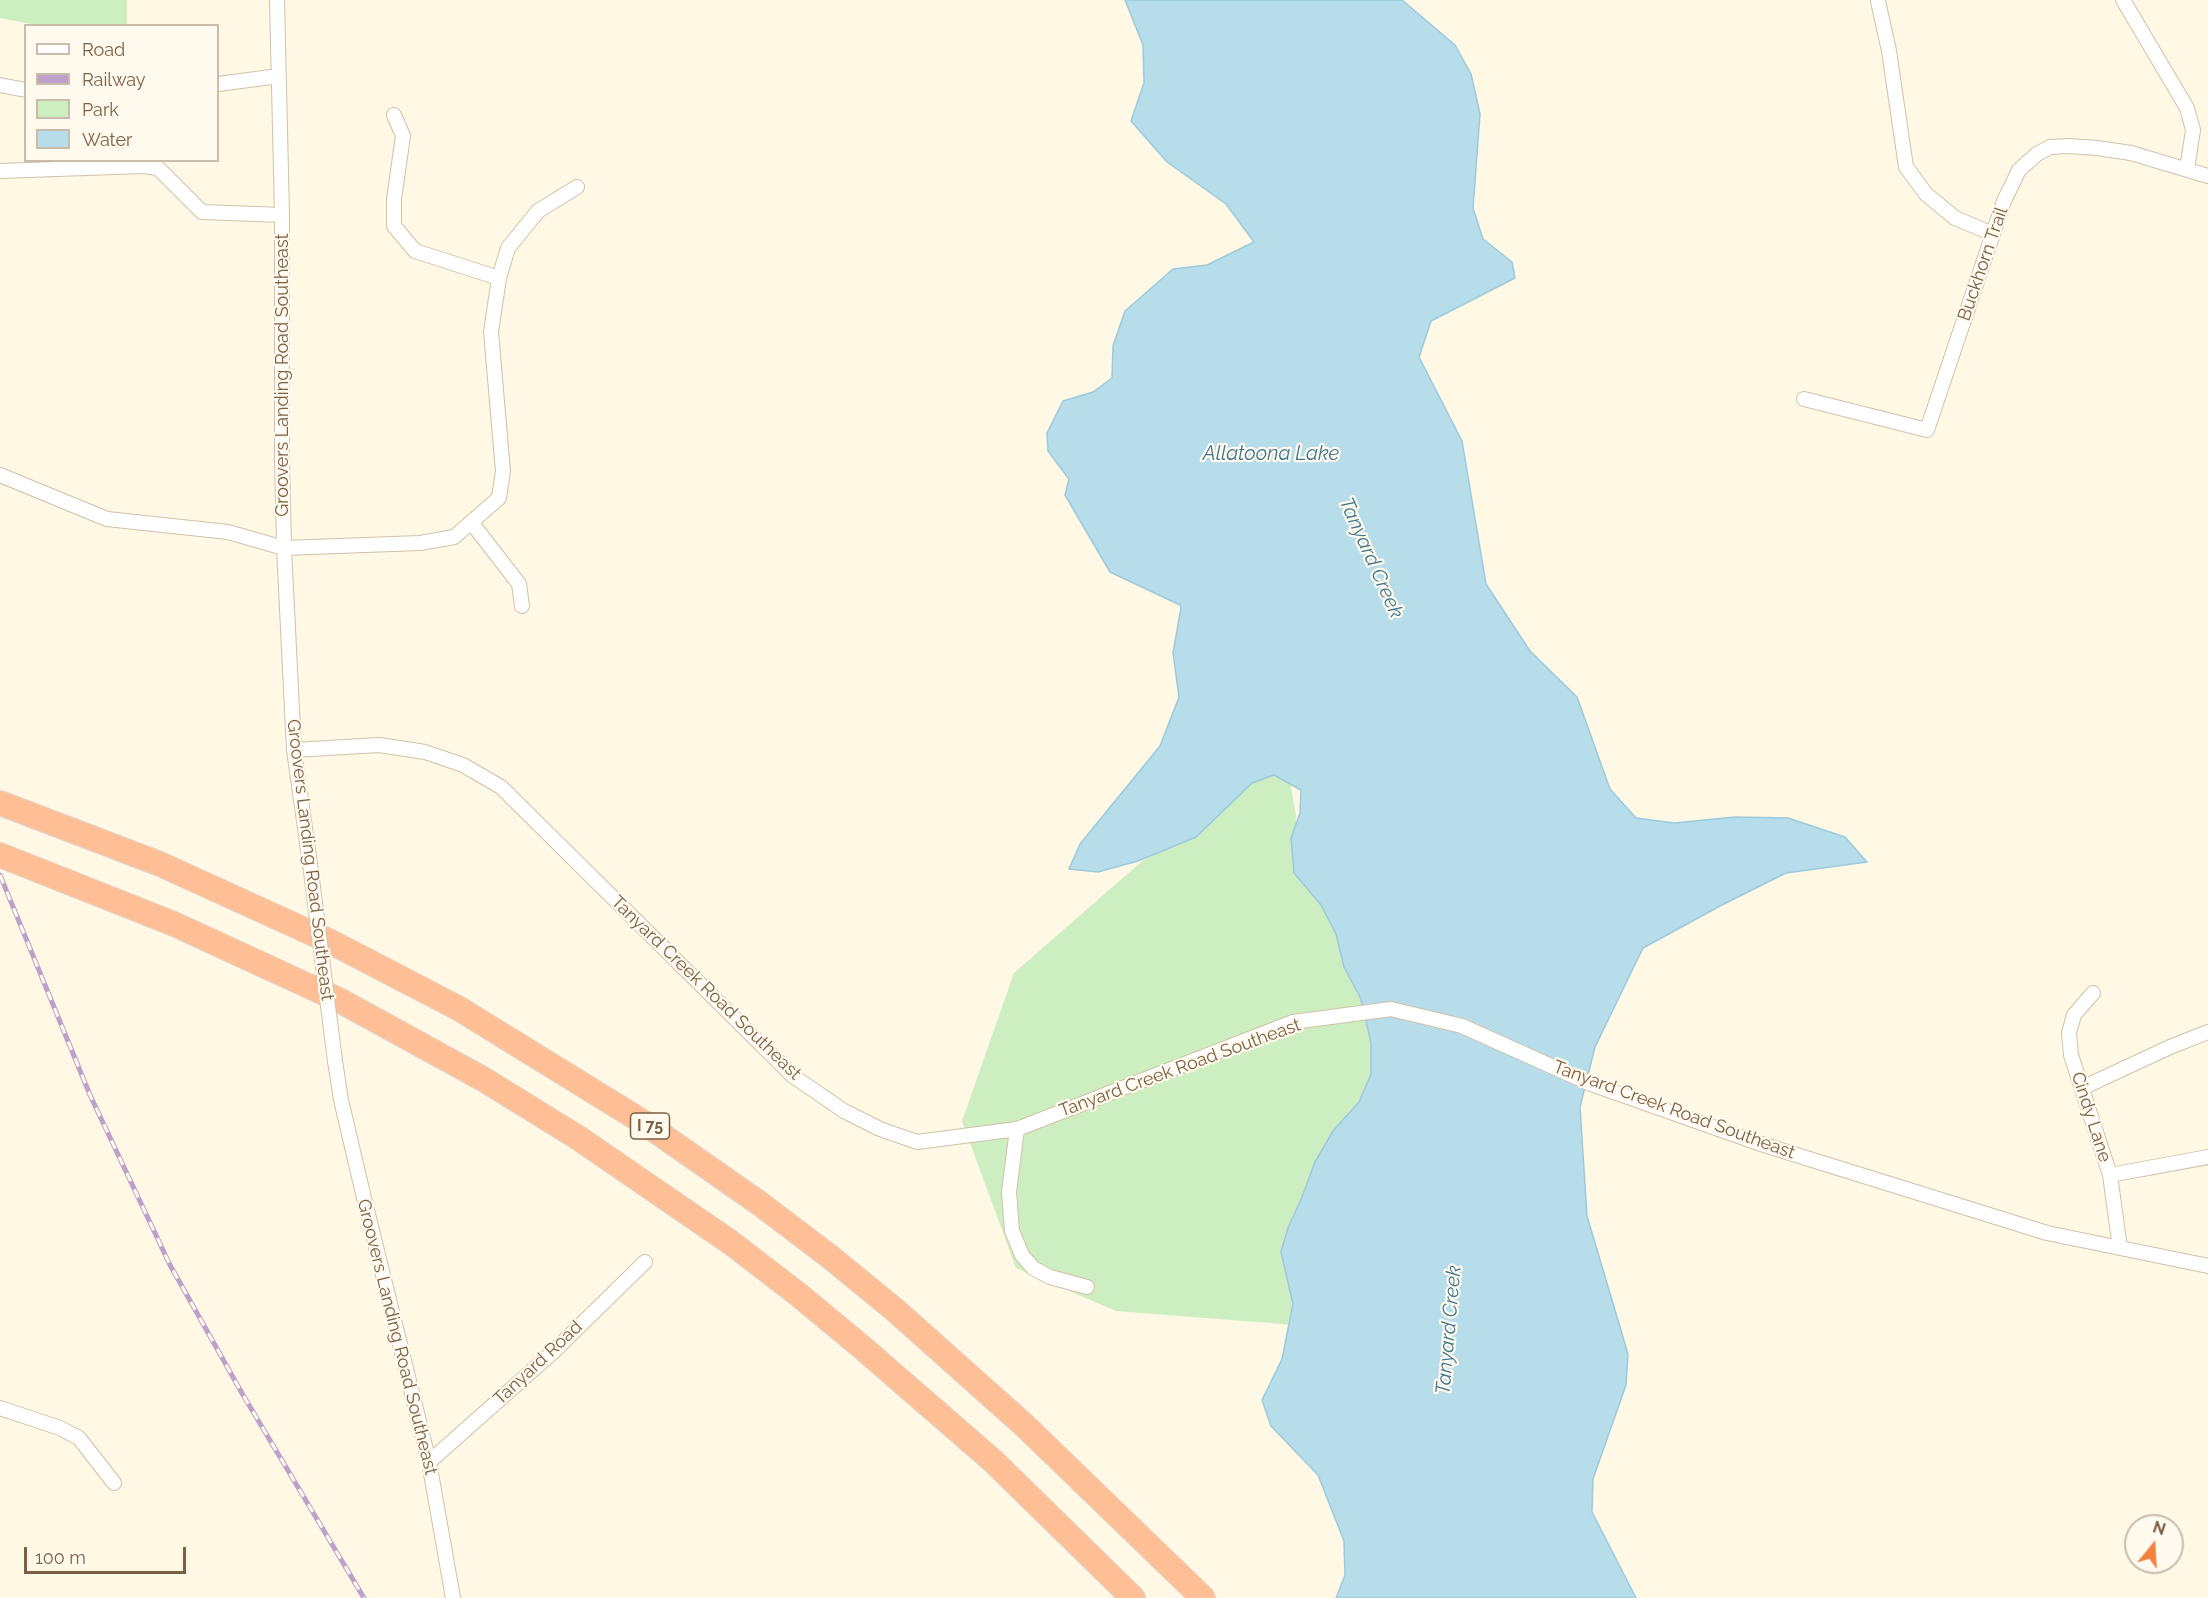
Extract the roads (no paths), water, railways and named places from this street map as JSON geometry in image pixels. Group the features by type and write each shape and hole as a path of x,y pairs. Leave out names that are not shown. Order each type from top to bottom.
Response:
{"highway":[{"name":"I 75","path":"0,803 160,864 339,946 458,1008 633,1115 768,1210 829,1256 904,1318 1024,1425 1203,1598"},
{"path":"0,855 121,901 307,984 434,1051 587,1144 730,1242 864,1348 993,1461 1133,1598"}],"street":[{"name":"Groovers Landing Road Southeast","path":"277,0 282,215 282,460 294,750 335,1061 346,1122 429,1462 453,1598"},
{"path":"2123,0 2187,108 2193,130 2187,169"},
{"path":"1878,1 1889,51 1906,167 1926,194 1954,218 1993,234"},
{"path":"219,84 279,76"},
{"path":"0,85 24,90"},
{"path":"394,115 403,136 394,200 394,226 415,251 499,279"},
{"name":"Buckhorn Trail","path":"1804,399 1927,430 2004,201 2019,170 2037,154 2050,147 2088,147 2132,153 2208,176"},
{"path":"0,171 143,166 158,168 202,212 282,215"},
{"path":"0,475 107,519 228,532 284,548 420,543 454,537 499,498 503,471 492,332 499,279 508,248 538,212 577,187"},
{"path":"471,522 519,584 522,606"},
{"name":"Tanyard Creek Road Southeast","path":"294,750 379,746 425,752 463,765 501,787 793,1076 844,1111 880,1129 917,1142 1017,1129 1293,1022 1391,1009 1462,1026 1591,1084 1758,1143 2048,1233 2208,1266"},
{"name":"Cindy Lane","path":"2092,993 2074,1015 2069,1033 2071,1055 2110,1175 2120,1248"},
{"path":"2082,1088 2169,1047 2208,1032"},
{"path":"1017,1129 1009,1192 1012,1231 1022,1255 1033,1268 1050,1277 1087,1287"},
{"path":"2110,1175 2208,1157"},
{"name":"Tanyard Road","path":"429,1462 553,1352 645,1262"},
{"path":"0,1408 60,1428 79,1438 114,1483"}],"water":[{"name":"Allatoona Lake","path":"1125,0 1402,0 1455,45 1471,74 1480,114 1473,208 1483,239 1512,262 1515,278 1431,321 1419,357 1462,441 1486,584 1530,651 1577,697 1610,789 1636,818 1674,823 1735,817 1788,818 1845,837 1867,862 1786,873 1643,948 1595,1047 1580,1107 1587,1216 1628,1354 1626,1385 1593,1479 1592,1512 1636,1598 1336,1598 1345,1575 1344,1541 1318,1475 1271,1426 1262,1400 1282,1359 1293,1304 1281,1252 1288,1228 1315,1162 1333,1131 1359,1102 1371,1074 1371,1043 1361,999 1344,967 1336,934 1321,905 1294,873 1291,838 1300,813 1301,790 1274,775 1252,783 1196,837 1138,861 1098,872 1069,869 1080,844 1160,746 1179,697 1173,653 1181,608 1180,605 1110,572 1065,495 1069,479 1048,451 1047,433 1063,401 1093,392 1112,378 1113,346 1125,311 1173,269 1207,265 1254,242 1226,204 1167,162 1131,121 1144,83 1143,45"}],"railway":[{"path":"0,875 90,1095 170,1265 243,1395 364,1598"}],"water label":[{"name":"Tanyard Creek","path":"1371,558"},
{"name":"Tanyard Creek","path":"1449,1330"}]}
